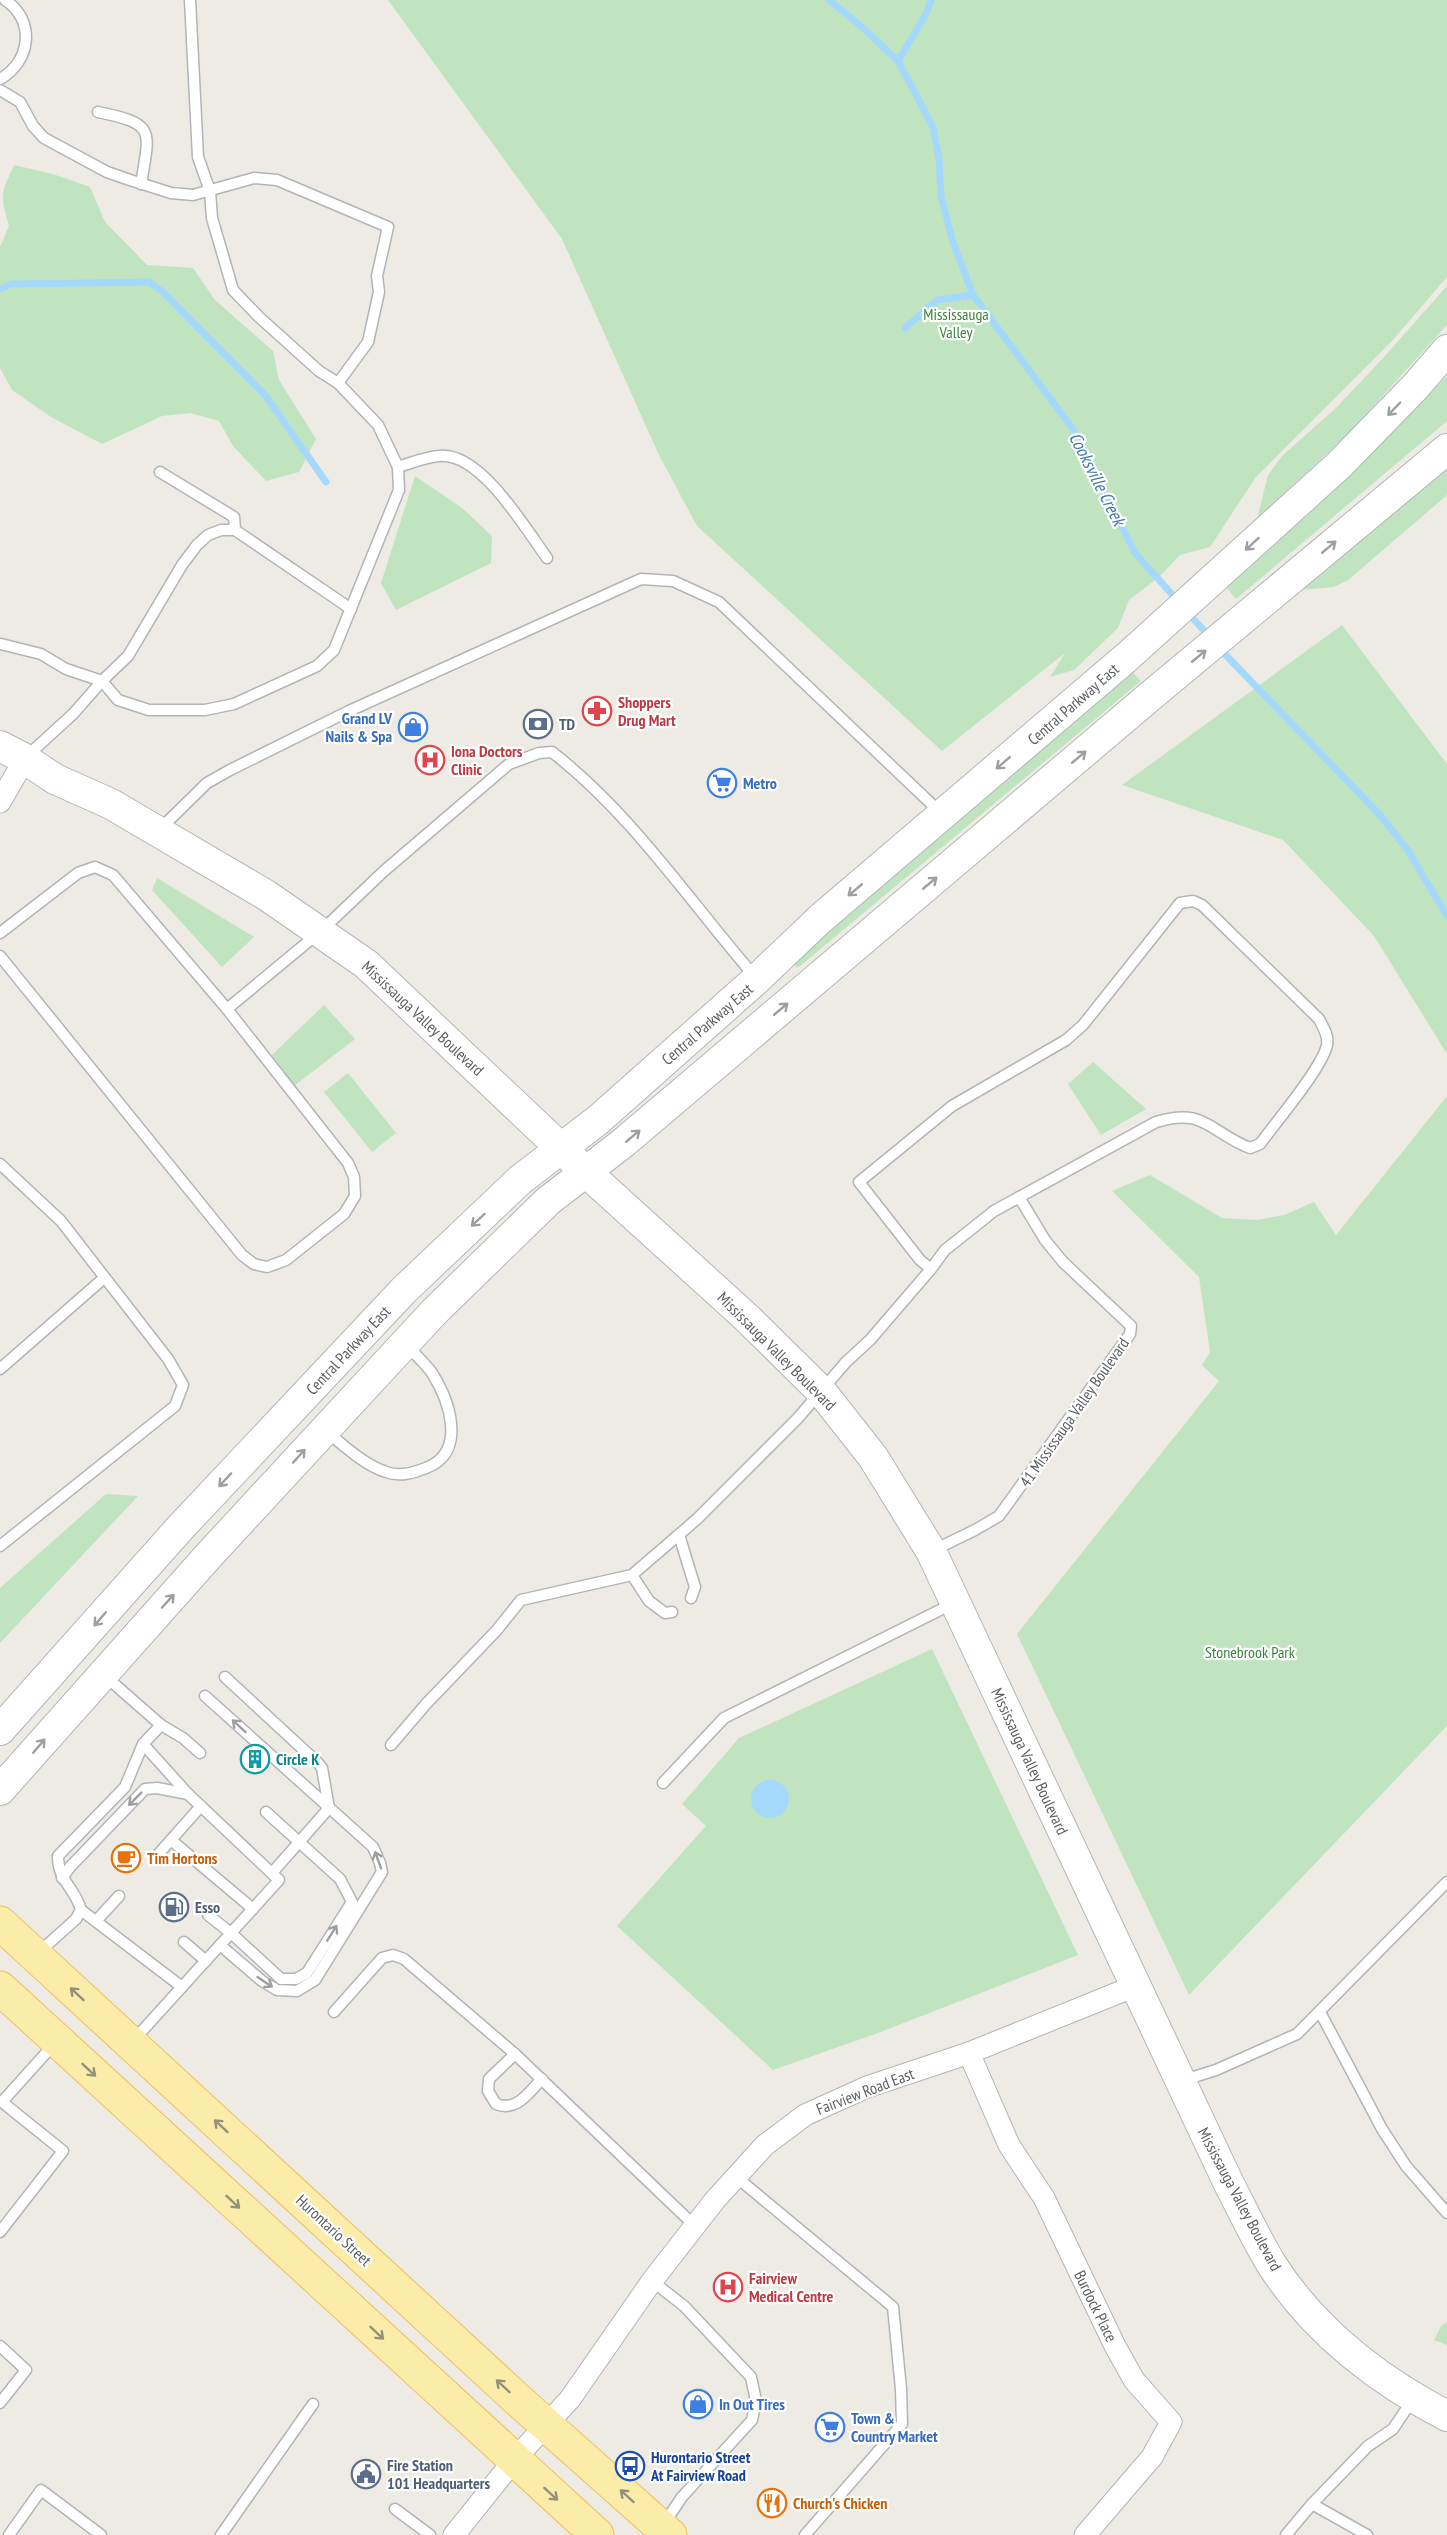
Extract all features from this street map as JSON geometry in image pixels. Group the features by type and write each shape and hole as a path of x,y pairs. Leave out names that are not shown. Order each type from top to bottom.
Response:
{"main road":[{"name":"Hurontario Street","path":"0,1923 547,2425 666,2531"},
{"path":"0,1988 597,2535"}],"street":[{"name":"Central Parkway East","path":"0,1730 180,1528 404,1290 520,1180 598,1120 757,980 820,919 1127,657 1218,575 1339,465 1415,387 1447,350"},
{"path":"1415,387 1447,358"},
{"path":"0,1790 404,1343 548,1201 632,1136 1154,693 1447,449"},
{"path":"0,802 12,752"},
{"name":"Mississauga Valley Boulevard","path":"12,752 55,779 111,804 267,895 366,964 586,1172 747,1318 821,1391 873,1457 931,1551 1229,2184 1272,2265 1297,2299 1328,2333 1372,2372 1447,2416"},
{"path":"74,1648 103,1674"},
{"name":"Fairview Road East","path":"454,2535 514,2460 570,2399 652,2282 735,2176 765,2145 805,2115 867,2087 969,2053 1135,1986"},
{"name":"Burdock Place","path":"969,2053 1009,2145 1044,2198 1120,2355 1134,2380 1171,2422 1152,2457 1085,2535"}],"lane":[{"path":"0,79 14,70 22,58 27,41 26,27 20,14 5,0"},
{"path":"0,641 41,654 66,669 102,681 118,700 149,710 205,710 234,704 317,666 334,650 399,490 398,466 378,425 338,383 319,370 259,317 233,290 212,218 210,191 198,157 190,0"},
{"path":"0,90 20,102 33,126 44,138 107,172 141,184 171,193 193,195 254,178 277,180 388,226 377,276 379,292 368,342 338,383"},
{"path":"98,112 130,119 144,128 147,138 147,155 141,184"},
{"path":"398,466 441,455 466,462 482,474 547,558"},
{"path":"160,472 234,517 235,531"},
{"path":"12,752 49,734 73,714 102,681 129,656 182,565 208,535 221,530 235,531 351,609"},
{"path":"158,831 198,791 230,770 349,711 641,579 673,581 720,602 943,815"},
{"path":"227,1009 321,931 384,871 509,764 539,753 552,752 570,766 615,811 757,980"},
{"path":"0,933 78,873 95,867 113,875 227,1009 348,1163 354,1177 355,1196 344,1214 286,1260 267,1267 254,1264 243,1255 0,956"},
{"path":"391,1745 426,1704 496,1631 520,1600 632,1575 697,1519 798,1418 846,1362 870,1341 931,1269 945,1250 971,1227 1019,1197 1156,1122 1176,1116 1201,1120 1250,1148 1260,1144 1321,1060 1328,1044 1326,1032 1319,1018 1202,905 1193,900 1180,903 1083,1024 1066,1040 952,1106 859,1182 920,1260 931,1269"},
{"path":"0,1164 61,1221 168,1359 183,1385 175,1406 0,1546"},
{"name":"41 Mississauga Valley Boulevard","path":"931,1551 999,1516 1130,1334 1131,1326 1063,1262 1045,1240 1019,1197"},
{"path":"0,1369 104,1278"},
{"path":"324,1429 353,1453 385,1472 404,1475 429,1467 446,1453 452,1438 450,1412 432,1373 404,1343"},
{"path":"678,1534 695,1587 691,1598"},
{"path":"632,1575 649,1601 665,1613 672,1612"},
{"path":"663,1783 724,1718 956,1602"},
{"path":"103,1674 161,1725 183,1738 200,1753"},
{"path":"225,1677 322,1768 329,1808"},
{"path":"205,1696 373,1848 381,1863 382,1872 315,1980 297,1991 277,1990 262,1981 220,1945"},
{"path":"161,1725 143,1744 125,1787 58,1856 58,1869 62,1878 78,1897 81,1910 182,1987"},
{"path":"131,2043 279,1880 188,1794 143,1744"},
{"path":"62,1878 145,1789 157,1788 188,1794"},
{"path":"154,1858 201,1806"},
{"path":"272,1873 329,1808"},
{"path":"208,1915 282,1979 296,1979 307,1973 352,1902 340,1879 266,1812"},
{"path":"171,1840 253,1909"},
{"path":"1181,2082 1216,2070 1297,2034 1446,1887"},
{"path":"96,1921 119,1896"},
{"path":"35,1955 76,1919 81,1910"},
{"path":"184,1942 206,1961"},
{"path":"334,2012 382,1958 399,1956 515,2054 695,2226"},
{"path":"1320,2012 1382,2128 1406,2166 1447,2213"},
{"path":"0,2232 63,2151 1,2103 57,2041"},
{"path":"515,2054 489,2079 488,2091 496,2104 505,2108 515,2106 542,2079"},
{"path":"735,2176 893,2307 902,2424 805,2535"},
{"path":"652,2282 684,2306 751,2377 756,2401 752,2420 682,2497 666,2531"},
{"path":"0,2346 26,2370 0,2403"},
{"path":"1286,2535 1312,2504 1368,2446 1393,2429 1413,2398"},
{"path":"221,2535 313,2404"},
{"path":"9,2535 41,2490 100,2535"},
{"path":"1312,2504 1367,2535"},
{"path":"396,2509 430,2535"}],"green space":[{"name":"Mississauga Valley","path":"388,0 1447,0 1447,277 1392,341 1256,477 1210,547 1180,555 1159,577 1129,600 1118,628 1074,670 1050,677 1065,653 942,751 697,526 658,453 562,239"},
{"path":"14,165 53,174 90,187 105,222 147,265 193,268 215,300 273,351 279,380 316,439 299,472 266,481 233,446 219,421 191,413 162,416 102,444 51,417 12,390 0,368 0,247 9,226 3,195"},
{"path":"1447,286 1447,325 1351,431 1257,519 1268,475 1282,456 1337,407"},
{"path":"1447,376 1447,421 1236,599 1224,585 1352,472"},
{"path":"1447,465 1447,495 1347,581 1333,587 1301,590 1296,594"},
{"path":"415,476 462,508 492,536 491,563 396,610 381,583"},
{"path":"1342,625 1447,764 1447,1054 1374,936 1283,840 1122,785"},
{"path":"1131,671 1141,681 799,967 795,966 794,962"},
{"path":"157,878 254,937 222,967 152,890"},
{"path":"324,1005 355,1039 294,1086 272,1055"},
{"path":"1093,1062 1146,1109 1101,1135 1068,1084"},
{"path":"348,1073 396,1133 372,1152 324,1092"},
{"name":"Stonebrook Park","path":"1447,1096 1447,1726 1189,1995 1017,1634 1219,1381 1202,1365 1210,1352 1199,1277 1112,1191 1150,1175 1222,1218 1257,1220 1284,1215 1314,1202 1336,1235"},
{"path":"106,1494 138,1496 0,1643 0,1588"},
{"path":"932,1649 1078,1955 878,2033 773,2070 617,1926 706,1826 682,1804 739,1738"},
{"path":"1447,2322 1447,2345 1434,2340 1441,2326"}],"water":[{"path":"770,1780 784,1785 789,1799 784,1813 770,1818 756,1813 751,1799 756,1785"}],"waterway":[{"name":"Cooksville Creek","path":"829,0 898,61 933,127 939,159 941,196 952,239 973,295 1073,429 1135,553 1178,601"},
{"path":"898,61 926,14 931,0"},
{"path":"0,289 11,284 149,282 163,292 265,395 326,482"},
{"path":"905,328 937,300 973,295"},
{"name":"Cooksville Creek","path":"1187,612 1210,637"},
{"name":"Cooksville Creek","path":"1219,648 1380,815 1407,849 1447,916"}],"place":[{"name":"Shoppers Drug Mart","path":"597,711"},
{"name":"TD","path":"538,724"},
{"name":"Grand LV Nails & Spa","path":"413,727"},
{"name":"Iona Doctors Clinic","path":"430,760"},
{"name":"Metro","path":"722,783"},
{"name":"Circle K","path":"255,1759"},
{"name":"Tim Hortons","path":"126,1858"},
{"name":"Esso","path":"174,1907"},
{"name":"Fairview Medical Centre","path":"728,2287"},
{"name":"In Out Tires","path":"698,2404"},
{"name":"Town & Country Market","path":"830,2427"},
{"name":"Hurontario Street At Fairview Road","path":"630,2466"},
{"name":"Fire Station 101 Headquarters","path":"366,2474"},
{"name":"Church's Chicken","path":"772,2503"}]}
